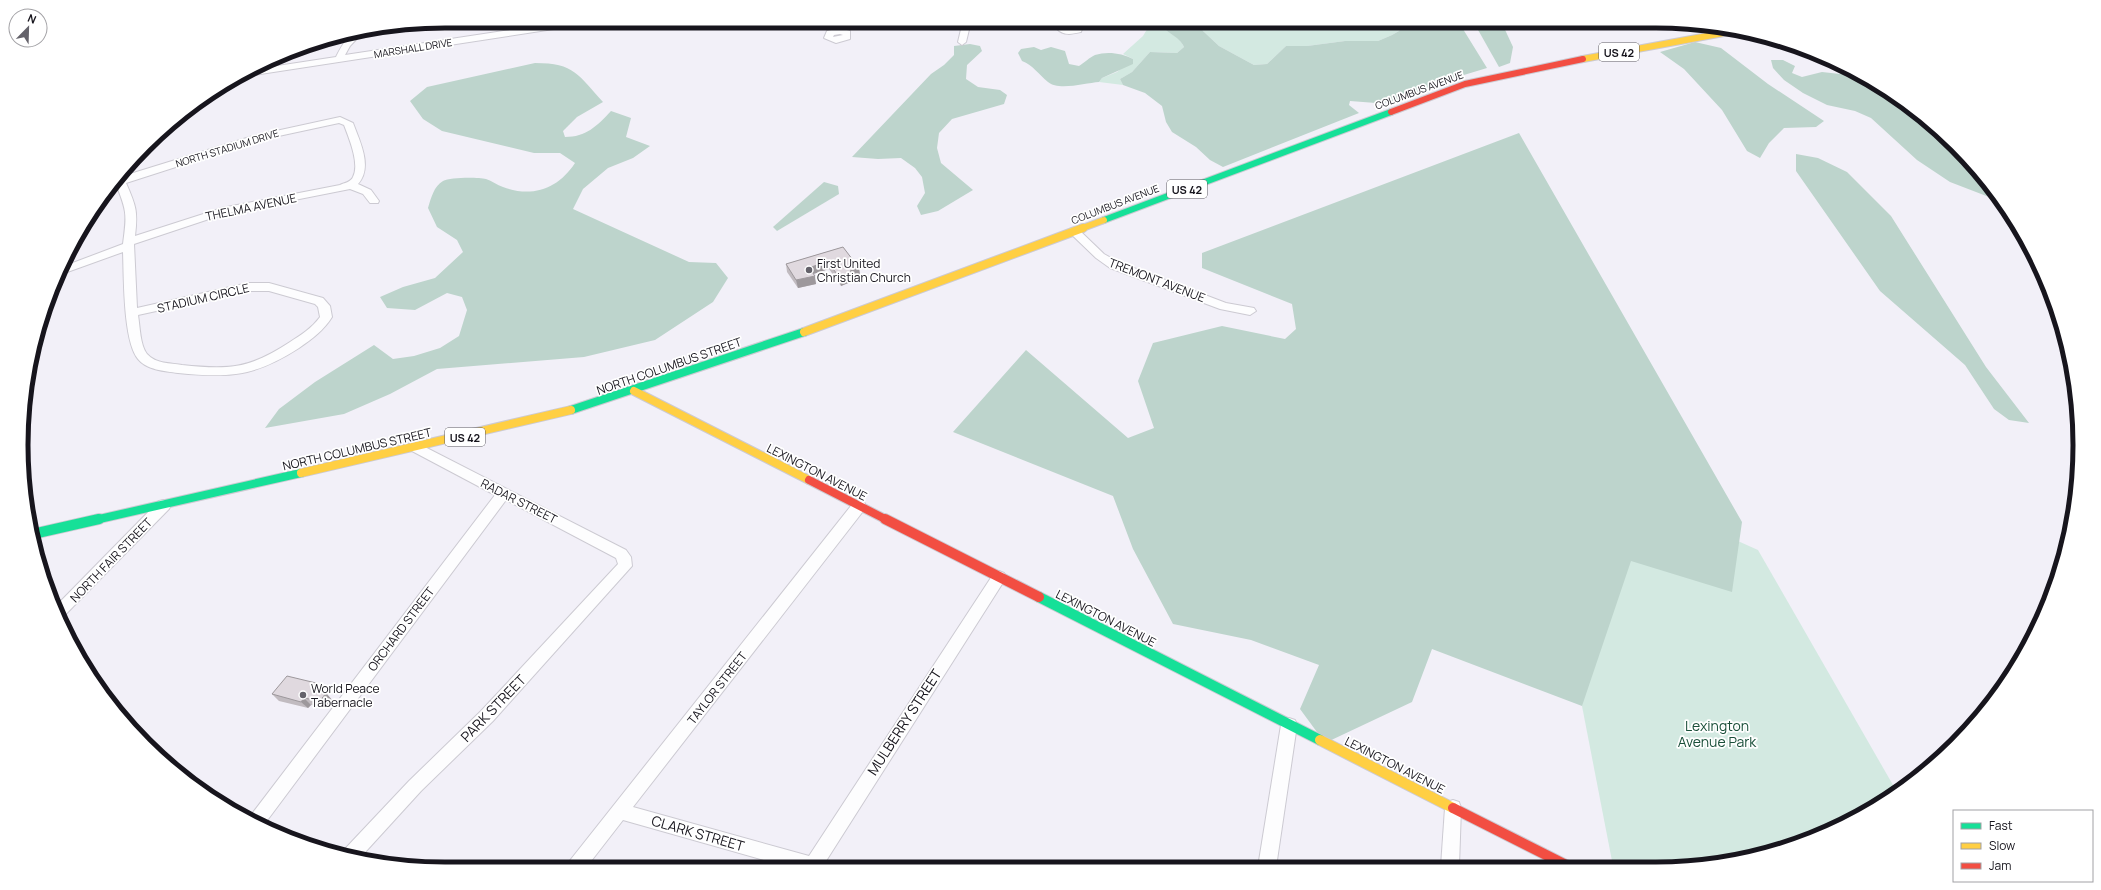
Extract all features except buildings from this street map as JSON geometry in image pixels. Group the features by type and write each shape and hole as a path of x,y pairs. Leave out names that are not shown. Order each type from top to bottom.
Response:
{"main road":[{"name":"COLUMBUS AVENUE","path":"886,301 1384,113 1465,84 1488,78 1721,34"},
{"name":"NORTH COLUMBUS STREET","path":"38,533 417,448 584,407 772,344 886,301"},
{"name":"LEXINGTON AVENUE","path":"634,391 1560,862"}],"street":[{"name":"MARSHALL DRIVE","path":"261,71 540,28"},
{"path":"962,42 965,28"},
{"path":"339,59 346,45 352,39"},
{"name":"NORTH STADIUM DRIVE","path":"124,179 266,136 313,124 340,120 348,123 359,152 359,177 351,185"},
{"path":"120,184 131,208 132,217 128,244 132,314"},
{"path":"351,185 367,192 374,201"},
{"name":"THELMA AVENUE","path":"67,269 128,244 222,211 260,202 334,191 351,185"},
{"name":"TREMONT AVENUE","path":"1074,231 1100,256 1114,265 1224,306 1250,311"},
{"name":"STADIUM CIRCLE","path":"259,286 319,301 324,306 326,311 322,323 316,330 275,358 251,368 225,373 164,367 147,361 138,350 132,314 236,289 259,286"},
{"name":"RADAR STREET","path":"417,448 621,554"},
{"name":"ORCHARD STREET","path":"258,818 504,493"},
{"name":"NORTH FAIR STREET","path":"62,610 164,505"},
{"name":"TAYLOR STREET","path":"580,862 859,506"},
{"name":"PARK STREET","path":"354,852 415,786 486,716 622,570 625,561 621,554"},
{"name":"MULBERRY STREET","path":"818,862 998,577"},
{"path":"1268,862 1289,725"},
{"path":"1450,862 1453,808"},
{"name":"CLARK STREET","path":"620,811 798,862"}],"green space":[{"path":"1148,28 1164,28 1179,39 1184,47 1177,53 1150,52 1132,72 1120,79 1123,85 1099,82 1102,78 1117,72 1133,59 1123,54 1143,36"},
{"path":"1164,28 1202,28 1219,46 1254,65 1267,64 1286,46 1307,46 1345,41 1378,41 1399,31 1400,28 1462,28 1487,68 1444,81 1391,102 1376,103 1350,101 1349,105 1359,113 1223,167 1210,160 1196,147 1172,132 1166,122 1162,106 1145,93 1123,85 1120,79 1132,72 1150,52 1177,53 1184,47 1179,40"},
{"path":"1202,28 1400,28 1399,31 1378,41 1345,41 1307,46 1286,46 1267,64 1254,65 1219,46"},
{"path":"1477,28 1504,28 1513,47 1510,63 1499,67"},
{"path":"1695,42 1721,48 1768,84 1824,121 1816,127 1784,128 1769,143 1760,158 1747,151 1722,110 1684,69 1660,52"},
{"path":"970,44 980,46 982,51 967,65 966,79 978,87 1000,90 1007,95 1004,104 952,119 939,133 937,148 941,163 973,190 938,211 921,215 917,206 925,193 922,177 915,168 901,158 878,159 852,157 931,74 944,65 954,55 954,46"},
{"path":"1034,47 1041,50 1051,47 1065,51 1069,64 1079,66 1093,56 1104,53 1114,53 1129,57 1133,59 1133,64 1102,78 1099,82 1072,86 1058,86 1048,82 1033,68 1022,61 1018,53 1021,49"},
{"path":"1771,60 1783,60 1795,66 1792,73 1802,77 1822,72 1840,74 1843,72 1865,84 1888,98 1931,131 1970,170 1991,196 1989,197 1950,182 1917,160 1871,118 1855,111 1827,105 1803,93 1784,80 1773,68"},
{"path":"535,63 559,65 575,72 603,102 577,117 563,131 565,137 579,135 591,130 611,111 631,118 626,137 650,146 633,158 608,168 583,189 573,209 689,262 716,263 728,278 713,302 655,340 584,357 437,369 390,394 344,414 265,428 279,409 315,382 374,345 393,359 414,356 440,348 459,336 467,310 462,297 447,293 415,310 387,308 380,297 403,287 435,278 463,252 457,240 437,227 428,208 437,186 443,181 458,178 482,178 514,190 524,192 534,191 544,189 561,179 575,163 560,153 534,153 442,131 423,119 410,101 427,87"},
{"path":"1519,133 1742,522 1732,592 1631,561 1582,706 1432,649 1412,702 1325,743 1300,709 1319,665 1251,640 1173,624 1133,549 1113,496 953,432 1026,350 1128,438 1154,428 1138,381 1153,343 1222,326 1285,339 1296,329 1292,304 1202,268 1202,253"},
{"path":"1796,154 1818,158 1847,172 1891,216 1986,367 2029,423 2009,420 1994,409 1965,365 1880,291 1796,171"},
{"path":"824,182 838,186 839,194 777,231 773,227"},
{"name":"Lexington Avenue Park","path":"1675,513 1758,550 1894,787 1840,819 1790,840 1764,848 1737,854 1683,861 1612,862 1582,706 1592,544"}],"traffic: fast":[{"path":"1104,220 1391,112"},
{"path":"571,410 804,332"},
{"path":"38,533 301,473"},
{"path":"1039,597 1320,740"}],"traffic: slow":[{"path":"1583,59 1721,34"},
{"path":"804,332 1104,220"},
{"path":"634,391 809,480"},
{"path":"301,473 571,410"},
{"path":"1320,740 1453,808"}],"traffic: jam":[{"path":"1391,112 1465,84 1583,59"},
{"path":"809,480 1039,597"},
{"path":"1453,808 1560,862"}],"place":[{"name":"First United Christian Church","path":"809,270"},
{"name":"World Peace Tabernacle","path":"303,695"}]}
